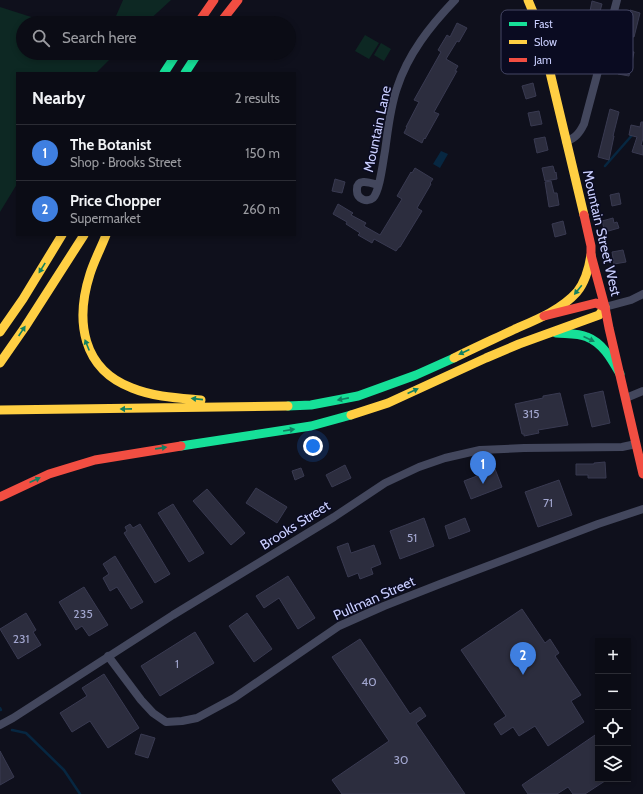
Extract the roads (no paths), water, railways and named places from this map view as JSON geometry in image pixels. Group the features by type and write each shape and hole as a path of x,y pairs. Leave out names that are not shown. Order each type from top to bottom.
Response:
{"main road":[{"path":"203,16 214,0"},
{"path":"225,16 238,0"},
{"name":"Mountain Street West","path":"528,0 532,10"},
{"path":"165,72 172,60"},
{"path":"186,72 193,60"},
{"name":"Mountain Street West","path":"550,74 643,474"},
{"path":"0,332 23,299 61,236"},
{"path":"0,363 30,320 83,236"},
{"path":"106,236 88,280 84,295 82,318 83,335 96,361 108,375 143,392 249,407"},
{"path":"0,410 311,405 358,396 416,375 544,316 566,302 578,291 588,271 591,255"},
{"path":"0,497 49,474 94,460 311,426 346,417 388,403 486,358 599,315 605,307 596,303 544,316"},
{"path":"551,333 580,335 596,342 603,349 620,374"}],"street":[{"name":"Mountain Lane","path":"378,185 383,168 390,116 397,88 406,66 415,50 436,20 454,0"},
{"path":"614,10 617,0"},
{"path":"566,142 577,136 584,124 597,74"},
{"path":"605,307 631,300 643,294"},
{"path":"626,398 643,391"},
{"name":"Brooks Street","path":"0,725 14,718 173,615 334,517 385,482 419,467 445,458 480,450 622,447 636,444"},
{"name":"Pullman Street","path":"108,656 141,700 153,713 166,722 197,718 234,698 339,626 440,584 598,524 643,509"}],"water":[{"path":"441,151 448,154 440,168 433,164"}],"waterway":[{"path":"605,166 634,133"},
{"path":"12,730 26,733 64,770 80,794"}],"place":[{"name":"The Botanist","path":"483,484"},
{"name":"Price Chopper","path":"523,675"}]}
